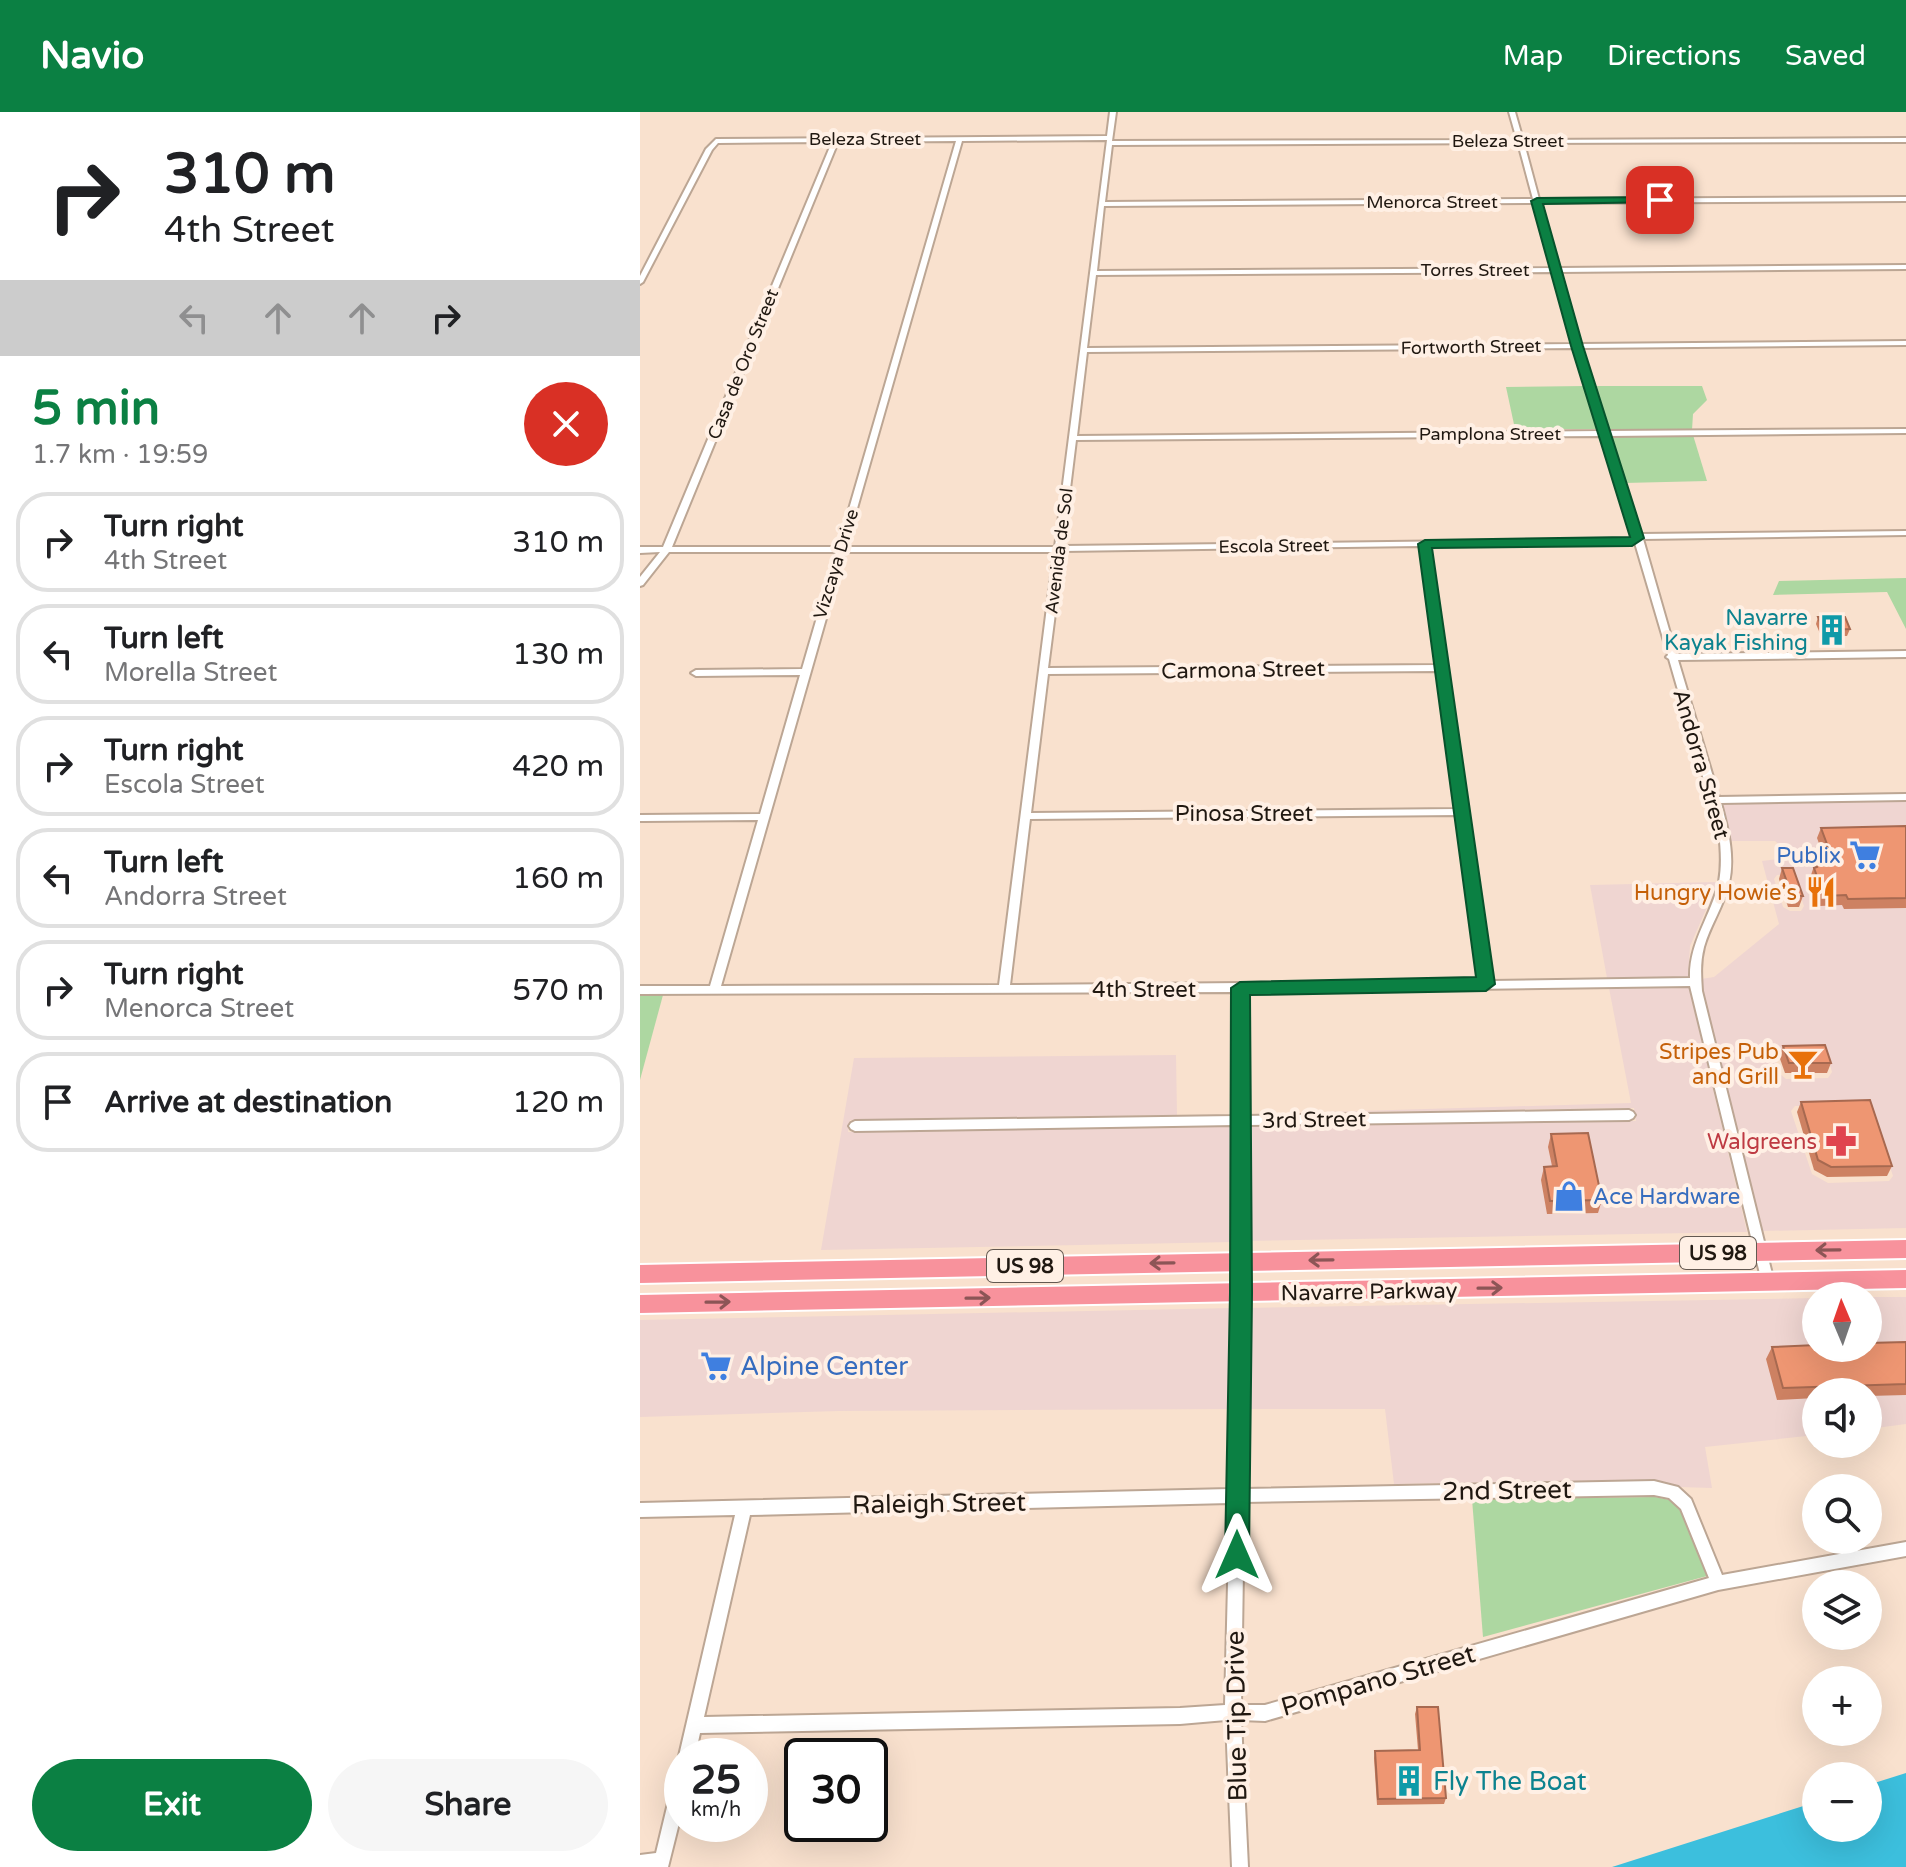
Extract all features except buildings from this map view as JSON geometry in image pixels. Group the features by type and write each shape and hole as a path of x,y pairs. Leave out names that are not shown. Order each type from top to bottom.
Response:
{"highway":[{"name":"Navarre Parkway","path":"640,1274 1906,1249"},
{"path":"640,1285 830,1278 850,1269"},
{"name":"Navarre Parkway","path":"640,1304 1906,1279"}],"street":[{"name":"Avenida de Sol","path":"1004,990 1113,112"},
{"name":"Andorra Street","path":"1512,112 1577,346 1638,538 1724,832 1726,872 1722,891 1696,949 1695,982 1723,1110 1768,1282"},
{"name":"Beleza Street","path":"645,263 716,141 960,138 1110,141 1906,140"},
{"name":"Vizcaya Drive","path":"714,990 761,817 960,138"},
{"name":"Casa de Oro Street","path":"640,583 667,549 836,139"},
{"name":"Menorca Street","path":"1102,204 1906,199"},
{"path":"640,282 645,263"},
{"name":"Torres Street","path":"1093,273 1906,267"},
{"name":"Fortworth Street","path":"1084,350 1906,343"},
{"name":"Pamplona Street","path":"1073,438 1906,431"},
{"name":"Escola Street","path":"640,550 1058,549 1632,541 1643,536 1906,533"},
{"path":"1425,544 1486,984"},
{"path":"1671,657 1906,654"},
{"name":"Carmona Street","path":"1044,671 1443,668"},
{"path":"696,673 805,672"},
{"path":"1714,800 1906,797"},
{"name":"Pinosa Street","path":"1026,816 1463,812"},
{"path":"643,818 761,817"},
{"name":"4th Street","path":"640,990 1004,990 1695,982"},
{"name":"Blue Tip Drive","path":"1240,988 1241,1293 1233,1712 1240,1867"},
{"name":"3rd Street","path":"855,1126 1629,1115"},
{"name":"2nd Street","path":"1237,1495 1654,1488 1673,1492 1686,1504 1718,1583"},
{"name":"Raleigh Street","path":"640,1510 1237,1495"},
{"path":"692,1738 744,1509"},
{"name":"Pompano Street","path":"695,1725 1265,1713 1718,1583 1906,1549"},
{"path":"640,1863 662,1861 667,1842"}],"shaded area":[{"path":"1906,801 1906,1228 1761,1231 1729,1110 1701,979 1714,977 1779,924 1762,861 1786,858 1787,852 1775,841 1731,841 1721,804","holes":["1788,874 1794,878 1804,906 1801,911 1783,907 1774,879 1777,875","1819,1050 1827,1055 1832,1072 1828,1078 1786,1079 1779,1073 1774,1056 1778,1051","1864,1105 1871,1110 1893,1176 1889,1181 1828,1183 1812,1174 1791,1111 1795,1106"]},
{"path":"1718,882 1690,946 1688,977 1607,978 1590,885"},
{"path":"1609,988 1689,988 1747,1232 1247,1241 1246,1126 1636,1121 1634,1108 1292,1113 1631,1103"},
{"path":"1176,1055 1177,1115 850,1120 848,1132 1233,1126 1233,1242 821,1250 854,1058"},
{"path":"1882,1297 1906,1297 1906,1424 1882,1427 1882,1378 1802,1378 1802,1437 1705,1447 1712,1488 1679,1487 1652,1480 1394,1484 1385,1409 1246,1409 1248,1308 1802,1298 1802,1362 1882,1362"},
{"path":"1233,1308 1231,1409 839,1411 640,1417 640,1320"}],"green space":[{"path":"1585,386 1598,429 1515,429 1506,387"},
{"path":"1593,386 1702,386 1707,400 1693,414 1692,430 1607,431"},
{"path":"1693,435 1707,481 1624,483 1609,436"},
{"path":"1906,578 1906,629 1887,592 1773,595 1779,581"},
{"path":"640,995 663,995 640,1080"},
{"path":"1655,1497 1670,1500 1680,1508 1707,1576 1483,1637 1472,1499"}],"water":[{"path":"1906,1773 1906,1867 1612,1867 1802,1806 1802,1842 1882,1842 1882,1781"}],"place":[{"name":"Navarre Kayak Fishing","path":"1832,630"},
{"name":"Publix","path":"1865,855"},
{"name":"Hungry Howie's","path":"1821,892"},
{"name":"Stripes Pub and Grill","path":"1803,1064"},
{"name":"Walgreens","path":"1841,1141"},
{"name":"Ace Hardware","path":"1569,1196"},
{"name":"Alpine Center","path":"716,1366"},
{"name":"Fly The Boat","path":"1409,1781"}],"route":[{"path":"1237,1555 1241,1293 1240,988 1486,984 1425,544 1632,541 1638,538 1577,346 1537,201 1660,200"}]}
